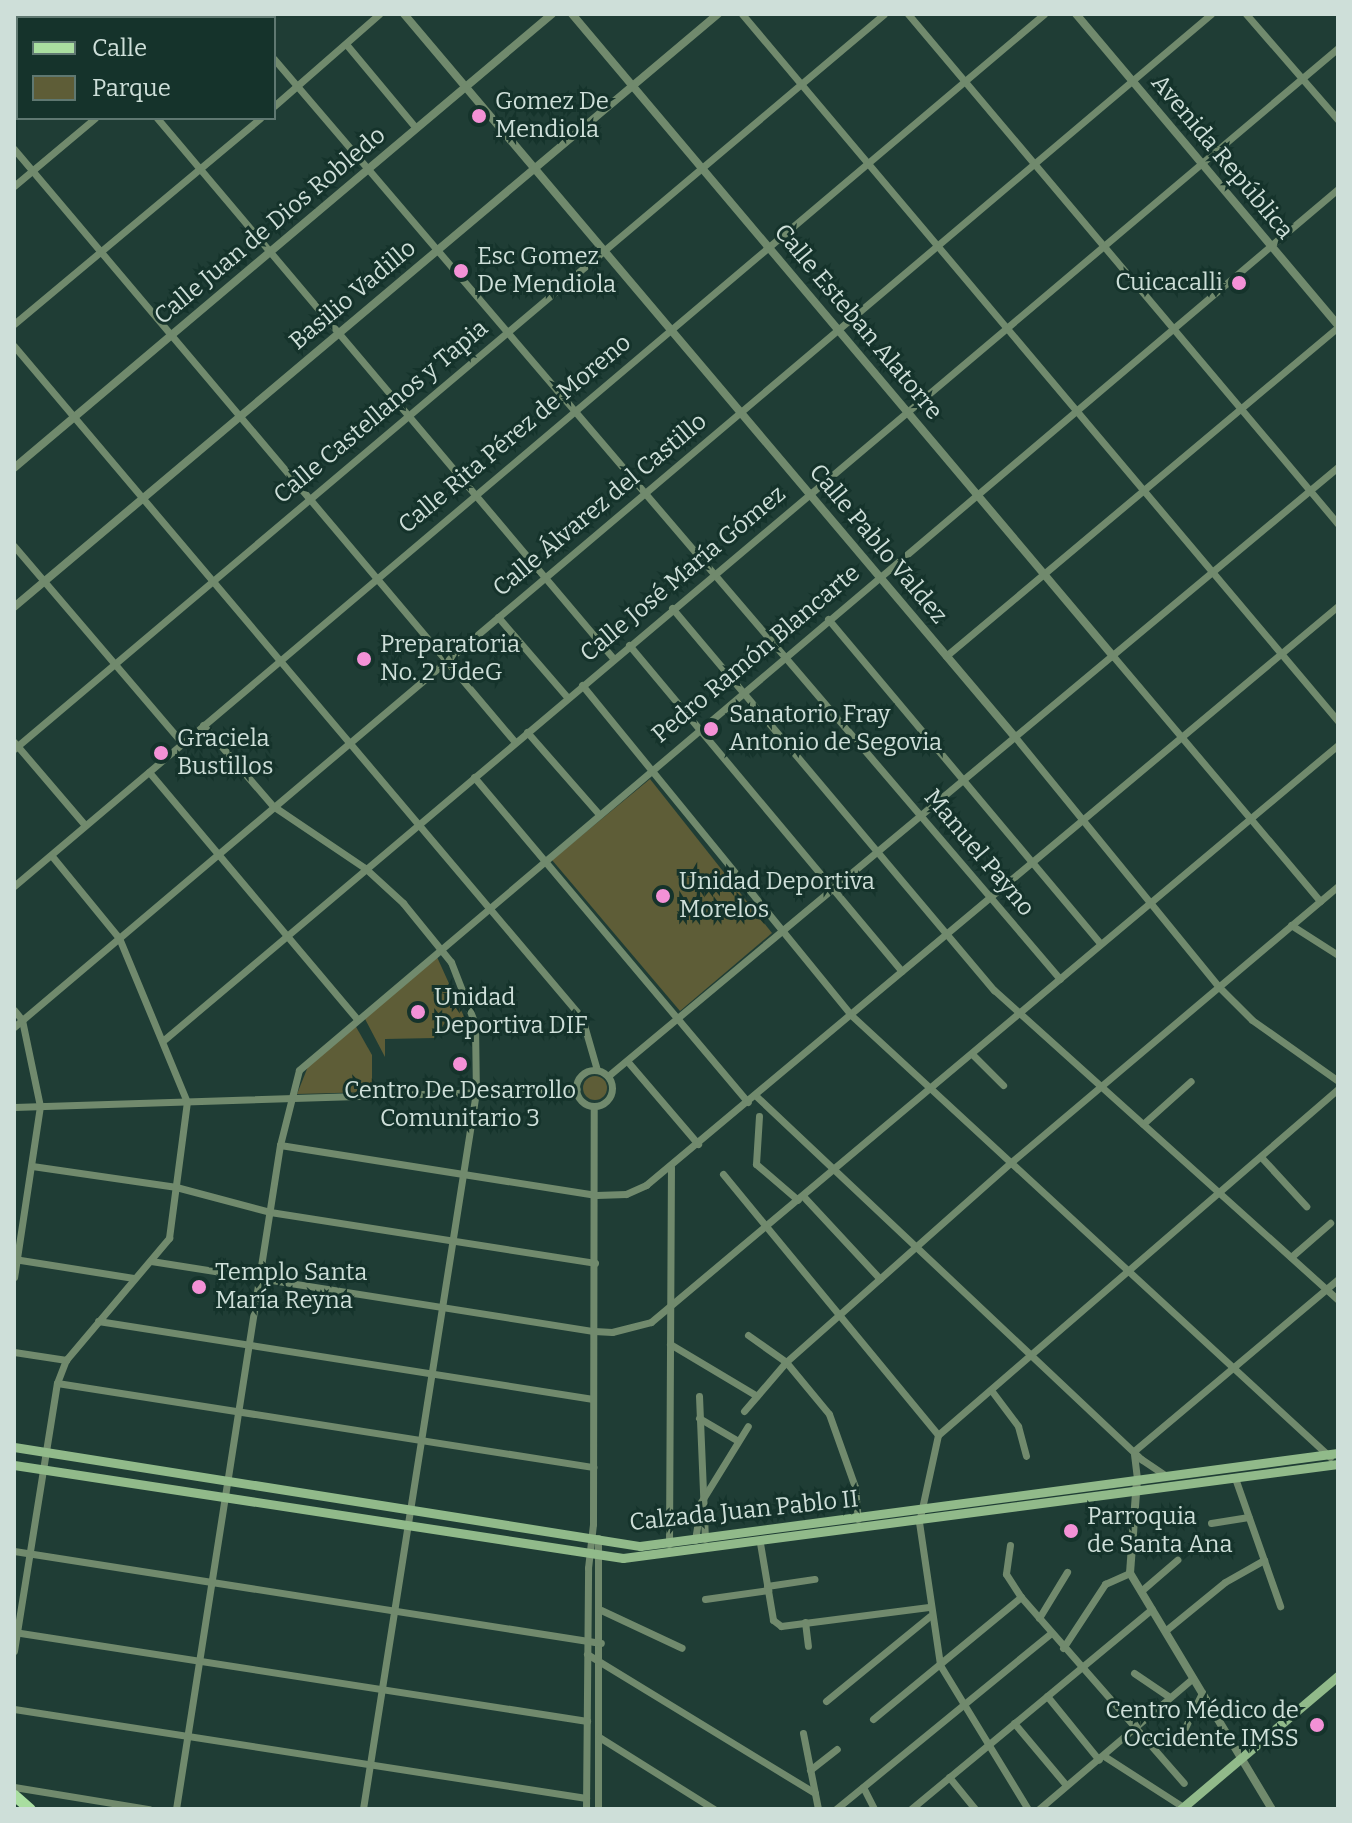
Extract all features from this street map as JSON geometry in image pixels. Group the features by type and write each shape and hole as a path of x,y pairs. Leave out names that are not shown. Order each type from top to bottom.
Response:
{"main road":[{"name":"Calzada Juan Pablo II","path":"14,1447 594,1540 669,1544 1333,1454"},
{"name":"Calzada Juan Pablo II","path":"14,1465 594,1556 637,1558 1338,1464"},
{"path":"1026,1507 1029,1495"},
{"path":"766,1542 769,1530"},
{"path":"1182,1808 1338,1676"},
{"path":"14,1795 30,1809"}],"street":[{"path":"276,104 379,14"},
{"name":"Calle Pablo Valdez","path":"404,14 1085,818 1220,988 1252,1020 1338,1081"},
{"name":"Calle Juan de Dios Robledo","path":"14,468 552,14"},
{"name":"Calle Esteban Alatorre","path":"572,14 1113,656"},
{"name":"Basilio Vadillo","path":"14,607 718,14"},
{"path":"742,14 1338,721"},
{"name":"Calle Castellanos y Tapia","path":"15,746 884,14"},
{"path":"908,14 1338,524"},
{"name":"Calle Rita Pérez de Moreno","path":"14,886 1044,14"},
{"name":"Avenida República","path":"1076,14 1338,326"},
{"name":"Calle Álvarez del Castillo","path":"14,1027 1211,14"},
{"path":"1246,14 1338,120"},
{"path":"346,44 416,128"},
{"name":"Calle José María Gómez","path":"165,1039 1338,48"},
{"name":"Manuel Payno","path":"276,61 507,332 572,414 785,656 1060,979"},
{"path":"14,186 93,120"},
{"path":"159,120 613,658"},
{"path":"14,324 258,120"},
{"path":"14,149 515,742"},
{"name":"Pedro Ramón Blancarte","path":"176,1809 280,1145 289,1099 299,1070 440,945 1338,189"},
{"path":"946,656 1338,326"},
{"path":"14,346 582,1018 597,1070"},
{"path":"608,1076 1338,467"},
{"path":"14,546 182,743"},
{"path":"280,1145 596,1195 626,1194 671,1167 1338,606"},
{"path":"672,608 740,693 947,935 1019,1014 1338,1300"},
{"path":"498,617 567,697"},
{"path":"828,619 1101,944"},
{"path":"629,645 902,971"},
{"path":"1113,656 1320,901"},
{"path":"582,685 851,1015 1009,1164 1333,1454 1338,1464"},
{"path":"203,725 273,806 365,868 440,945 463,987 475,1024 476,1092 363,1809"},
{"path":"527,732 598,813"},
{"path":"151,1261 594,1331 633,1329 671,1308 1338,745"},
{"path":"15,746 85,825"},
{"path":"149,772 356,1018"},
{"path":"474,777 748,1102"},
{"path":"14,1651 57,1383 66,1360 169,1238 187,1102 165,1039 119,938 51,855"},
{"path":"744,1411 786,1362 1009,1164 1338,886"},
{"path":"1291,925 1338,955"},
{"path":"14,1010 22,1020 40,1106 14,1277"},
{"path":"972,1054 1003,1085"},
{"path":"628,1062 698,1144"},
{"path":"594,1106 582,1101 577,1089 585,1073 597,1070 608,1076"},
{"path":"594,1106 611,1096 608,1076"},
{"path":"1143,1124 1191,1081"},
{"path":"14,1107 577,1089"},
{"path":"1028,1809 940,1665 930,1616 919,1522 938,1435 1338,1089"},
{"path":"755,1095 1134,1451 1167,1476"},
{"path":"586,1809 587,1654 594,1556 594,1106"},
{"path":"759,1116 756,1164 800,1198 880,1279"},
{"path":"1261,1157 1306,1206"},
{"path":"32,1166 176,1187 270,1212 595,1263"},
{"path":"669,1544 671,1167"},
{"path":"723,1174 938,1435"},
{"path":"1291,1257 1330,1223"},
{"path":"15,1259 134,1278"},
{"path":"1134,1451 1338,1279"},
{"path":"98,1321 593,1399"},
{"path":"1011,1337 1019,1330"},
{"path":"748,1335 786,1362 833,1422 855,1487 858,1519"},
{"path":"670,1344 757,1396"},
{"path":"14,1352 66,1360"},
{"path":"57,1383 593,1467"},
{"path":"991,1390 1023,1435 1026,1456"},
{"path":"699,1396 700,1540"},
{"path":"699,1418 738,1441"},
{"path":"701,1502 748,1426"},
{"path":"1134,1451 1139,1491 1130,1573 1272,1809"},
{"path":"1235,1478 1280,1606"},
{"path":"1211,1523 1249,1517"},
{"path":"766,1542 767,1588 773,1620 781,1626 929,1607"},
{"path":"1010,1545 1006,1574 1021,1597 1079,1669 1184,1783"},
{"path":"14,1551 601,1643"},
{"path":"594,1556 601,1610 598,1809"},
{"path":"1141,1591 1177,1560"},
{"path":"1165,1631 1225,1582 1264,1560"},
{"path":"1039,1618 1067,1572"},
{"path":"1063,1648 1105,1584 1130,1573"},
{"path":"705,1599 814,1579"},
{"path":"873,1719 1021,1597"},
{"path":"911,1809 921,1806 988,1743 1152,1609"},
{"path":"601,1610 682,1648"},
{"path":"826,1701 930,1616"},
{"path":"805,1622 808,1646"},
{"path":"15,1632 587,1721"},
{"path":"836,1809 1051,1633"},
{"path":"587,1654 815,1793"},
{"path":"1134,1673 1168,1696"},
{"path":"1039,1809 1102,1758 1132,1726 1193,1678"},
{"path":"1178,1742 1202,1693"},
{"path":"1047,1696 1102,1758 1182,1808"},
{"path":"14,1709 586,1798"},
{"path":"1014,1723 1066,1785"},
{"path":"803,1733 816,1808"},
{"path":"599,1737 714,1809"},
{"path":"810,1770 837,1749"},
{"path":"949,1777 975,1809"},
{"path":"14,1787 149,1809"},
{"path":"863,1787 874,1809"}],"green space":[{"name":"Unidad Deportiva Morelos","path":"650,779 772,933 680,1011 552,860"},
{"name":"Unidad Deportiva DIF","path":"437,957 471,1032 448,1018 435,1038 385,1039 385,1057 364,1017"},
{"path":"355,1025 372,1055 372,1092 297,1094 309,1064"},
{"path":"595,1076 603,1080 607,1088 603,1096 595,1100 587,1096 583,1088 587,1080"}],"place":[{"name":"Gomez De Mendiola","path":"479,116"},
{"name":"Esc Gomez De Mendiola","path":"461,271"},
{"name":"Cuicacalli","path":"1239,283"},
{"name":"Preparatoria No. 2 UdeG","path":"364,659"},
{"name":"Sanatorio Fray Antonio de Segovia","path":"711,729"},
{"name":"Graciela Bustillos","path":"161,753"},
{"name":"Unidad Deportiva Morelos","path":"663,896"},
{"name":"Unidad Deportiva DIF","path":"418,1012"},
{"name":"Centro De Desarrollo Comunitario 3","path":"460,1064"},
{"name":"Templo Santa María Reyna","path":"199,1287"},
{"name":"Parroquia de Santa Ana","path":"1071,1531"},
{"name":"Centro Médico de Occidente IMSS","path":"1317,1725"}]}
